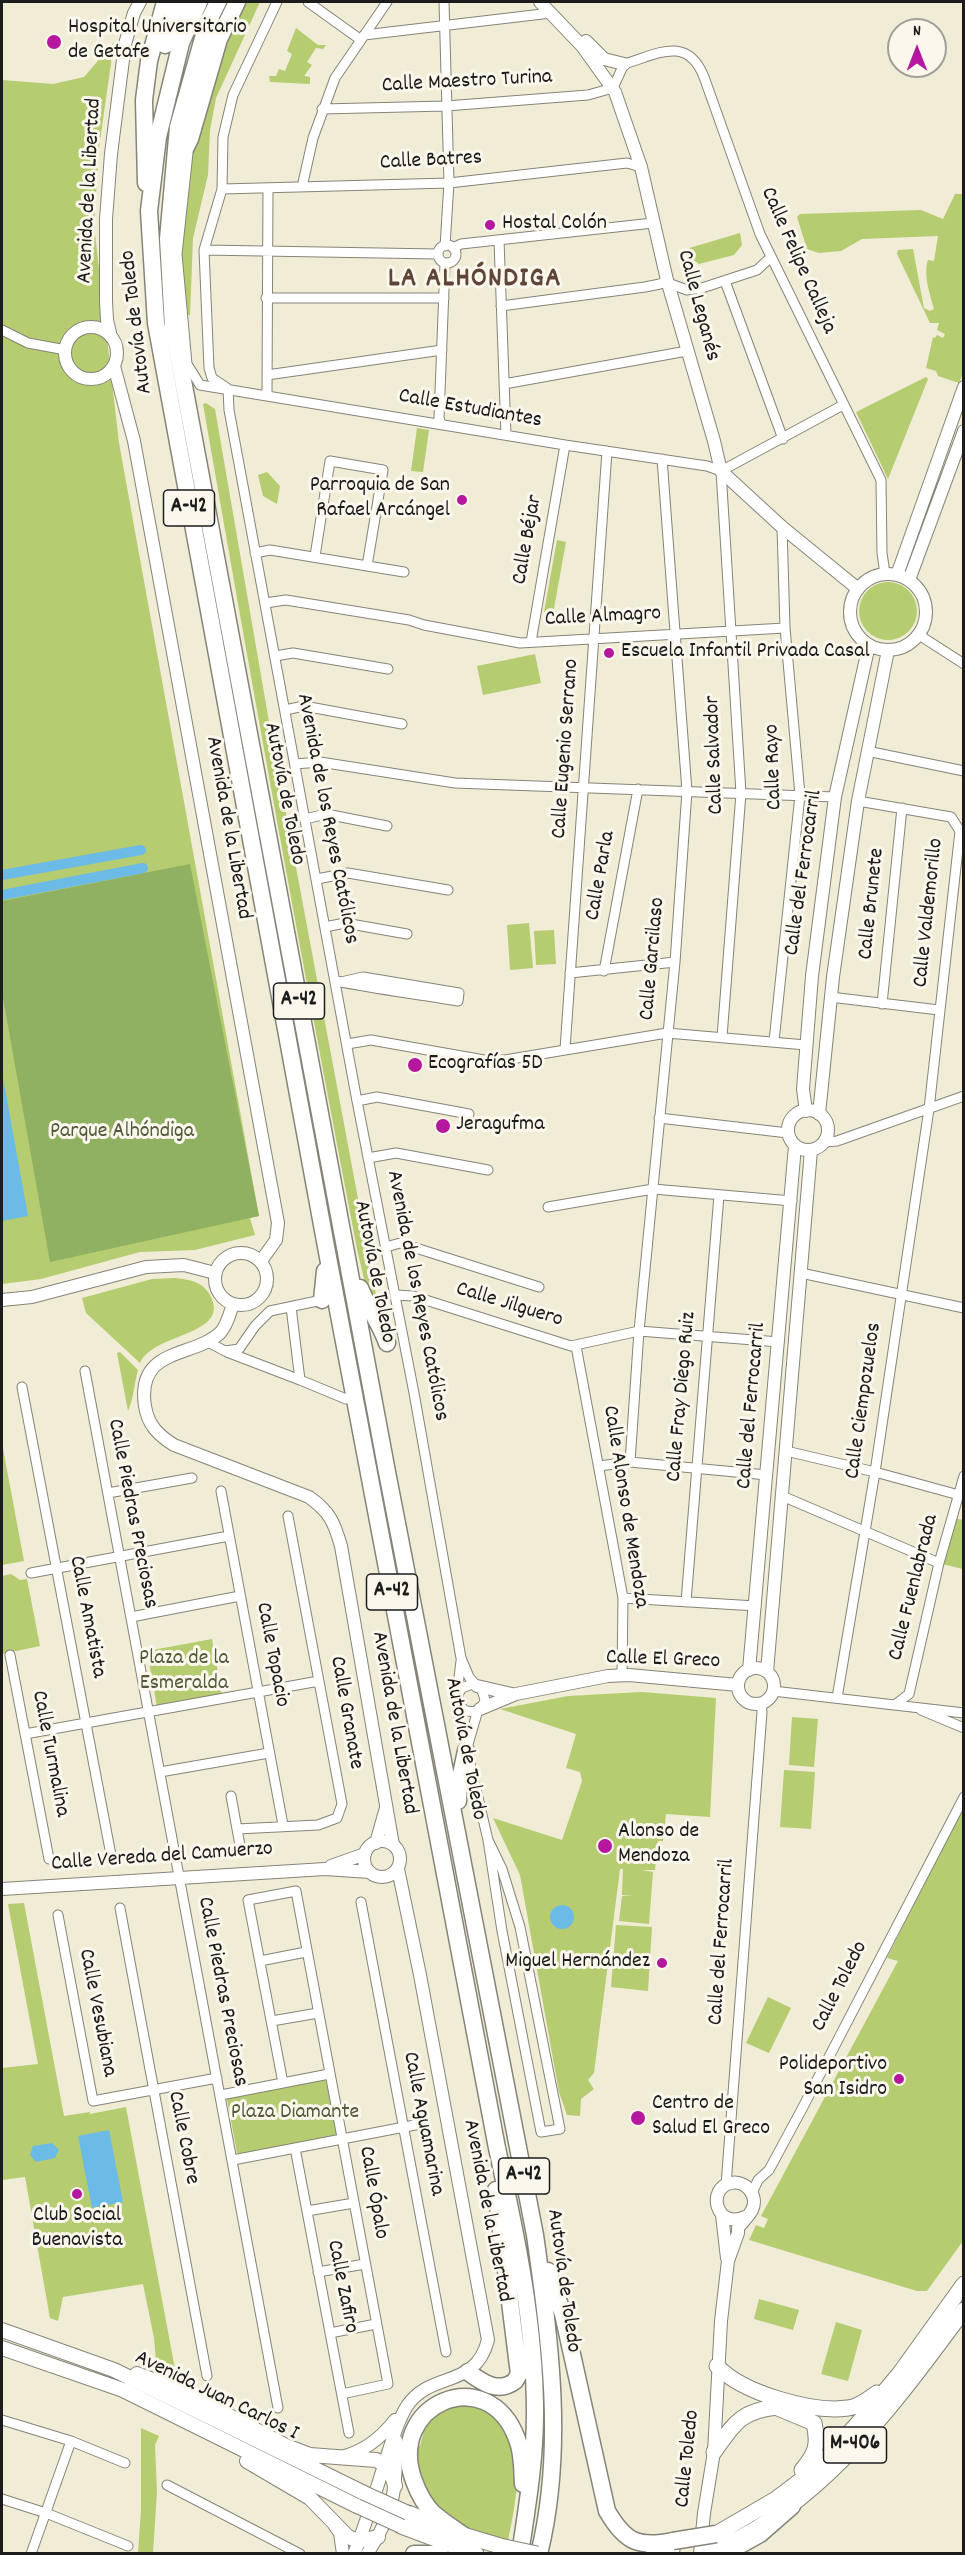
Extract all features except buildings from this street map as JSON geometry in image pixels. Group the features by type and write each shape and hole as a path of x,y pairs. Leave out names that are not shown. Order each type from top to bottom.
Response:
{"highway":[{"path":"149,211 144,161 145,93 149,61 165,2"},
{"path":"144,161 161,59 182,2"},
{"name":"Autovía de Toledo","path":"199,2 181,44 158,137 149,211 156,323 327,1252 497,2148 517,2240 531,2354 535,2412 533,2473 520,2553"},
{"name":"Autovía de Toledo","path":"218,2 207,24 178,127 168,238 173,327 387,1472 535,2235 550,2349 554,2414 545,2527 538,2553"},
{"path":"175,170 190,138 219,39 237,2"},
{"path":"347,1250 366,1303 380,1322 387,1343"},
{"path":"322,1300 327,1252"},
{"path":"346,1399 365,1449"},
{"path":"385,1410 389,1445 387,1472"},
{"path":"457,1828 459,1784 466,1751"},
{"path":"468,2372 480,2381 502,2387 515,2381 519,2374 495,2183 497,2148"},
{"path":"535,2235 563,2314 607,2511 616,2527 627,2538 639,2543 719,2545 760,2534 792,2506"},
{"name":"M-406","path":"702,2553 719,2545 816,2468 860,2422 900,2373 963,2284"},
{"name":"M-406","path":"792,2506 840,2462 901,2394 963,2310"},
{"path":"717,2373 780,2400 832,2409 850,2408 864,2403 900,2373"},
{"path":"717,2373 742,2395 814,2423 818,2439 814,2456 776,2499"},
{"path":"463,2535 433,2512 417,2489 410,2464 409,2453 414,2430 424,2414 441,2401 465,2396 478,2398 506,2417 518,2441 526,2515"},
{"path":"714,2452 733,2425 742,2417 758,2409 777,2407"},
{"path":"404,2519 500,2546 538,2553"},
{"path":"404,2519 476,2553"},
{"path":"545,2527 547,2553"},
{"path":"653,2553 672,2545"},
{"path":"414,2553 440,2553"}],"main road":[{"name":"Avenida Juan Carlos I","path":"2,2330 85,2358 361,2499"},
{"name":"Avenida Juan Carlos I","path":"2,2348 123,2390 404,2519"},
{"path":"85,2358 182,2391 286,2446 310,2455 339,2458 366,2457 384,2464 393,2477 395,2486"},
{"path":"123,2390 148,2410 291,2485 326,2512 360,2549 378,2536"}],"street":[{"name":"Avenida de la Libertad","path":"111,337 106,301 106,219 111,154 125,44 134,7 140,2"},
{"path":"228,389 212,378 209,368 204,250 222,189 224,136 233,95 277,2"},
{"path":"308,2 363,38 445,27 551,7"},
{"path":"302,187 313,138 335,78 387,2"},
{"path":"444,2 449,247 455,257 451,262 440,261 438,254 440,248 449,247 461,244 654,223"},
{"name":"Calle Leganés","path":"540,2 551,7 600,56 624,64"},
{"name":"Calle Leganés","path":"551,7 613,87 641,167 668,281 721,471"},
{"name":"Calle Felipe Calleja","path":"624,64 668,50 682,52 697,62 749,208 771,258 881,480 882,553 897,576"},
{"path":"613,87 624,64"},
{"name":"Calle Maestro Turina","path":"322,109 446,106 588,95 613,87"},
{"name":"Calle Estudiantes","path":"190,138 177,254 187,364 200,385 213,389 267,395 608,452 707,466 721,471"},
{"name":"Calle Batres","path":"222,189 449,183 627,163 641,167"},
{"path":"267,395 268,188"},
{"path":"499,240 506,435"},
{"path":"204,250 438,254"},
{"path":"501,306 645,287 668,281 687,290 702,288 757,270 771,258"},
{"path":"441,424 439,418 445,263"},
{"path":"725,281 783,439"},
{"path":"266,298 444,298"},
{"name":"Avenida de la Libertad","path":"89,328 98,320 106,301"},
{"path":"94,379 109,372 114,366 117,350 111,337 105,331 89,328 74,334 66,350 66,357 73,371 86,378 111,384 122,399"},
{"path":"2,330 28,342 66,350"},
{"path":"267,375 442,350"},
{"path":"504,384 687,351"},
{"name":"Avenida de la Libertad","path":"114,366 134,441 278,1223 276,1240 261,1261"},
{"path":"897,576 963,387"},
{"name":"Avenida de los Reyes Católicos","path":"228,389 229,410 255,553 325,927 338,982 357,1101 396,1295 461,1658 469,1677 477,1686"},
{"path":"843,405 721,471 782,527 858,589"},
{"path":"897,576 963,431"},
{"name":"Calle Béjar","path":"531,642 565,445"},
{"name":"Calle Eugenio Serrano","path":"565,1049 608,452"},
{"name":"Calle Garcilaso","path":"630,1462 639,1331 675,962 687,791 662,459"},
{"path":"315,556 330,461 383,470 367,566"},
{"name":"Calle Salvador","path":"721,471 741,793 722,1037"},
{"name":"Calle Rayo","path":"774,1041 800,795 785,628 781,562 782,527"},
{"path":"255,553 270,550 404,572"},
{"path":"897,576 917,586 926,605 924,626 919,635 905,646 888,650 869,645 859,635 851,616 851,606 858,589 866,581 897,576"},
{"name":"Calle Almagro","path":"265,603 286,600 409,620 424,626 520,643 785,628"},
{"path":"919,635 963,664"},
{"name":"Calle del Ferrocarril","path":"812,1112 803,1089 812,976 835,797 869,645"},
{"name":"Calle del Ferrocarril","path":"812,1112 858,801 888,650"},
{"path":"275,656 292,653 388,669"},
{"path":"285,710 304,706 402,724"},
{"path":"867,751 963,771"},
{"path":"295,764 314,761 455,783 835,797"},
{"name":"Calle Parla","path":"604,970 638,789"},
{"name":"Calle Valdemorillo","path":"858,801 951,817 960,831 929,1108"},
{"name":"Calle Brunete","path":"882,1004 902,808"},
{"path":"305,819 326,814 387,825"},
{"path":"317,879 348,873 448,890"},
{"path":"325,927 345,923 407,934"},
{"path":"570,973 675,962"},
{"path":"363,977 459,993 458,1001 338,982 363,977"},
{"path":"830,997 939,1010"},
{"path":"347,1044 371,1040 484,1060 505,1060 667,1033 806,1045"},
{"path":"825,1142 826,1124 812,1112 793,1117 788,1133 795,1146 812,1150 825,1142 837,1142 963,1096"},
{"path":"357,1101 378,1097 469,1114"},
{"name":"Calle Ciempozuelos","path":"837,1698 875,1472 929,1108"},
{"path":"659,1118 788,1133"},
{"name":"Calle del Ferrocarril","path":"749,1670 792,1201 795,1146"},
{"name":"Calle del Ferrocarril","path":"767,1672 812,1150"},
{"path":"369,1158 396,1153 488,1170"},
{"path":"548,1207 654,1189 792,1201"},
{"name":"Calle Fray Diego Ruiz","path":"686,1602 719,1195"},
{"path":"386,1247 400,1243 539,1287"},
{"path":"234,1253 252,1254 261,1261 268,1280 262,1296 249,1304 233,1304 219,1293 215,1281 221,1262 234,1253"},
{"path":"2,1300 32,1297 146,1267 184,1265 216,1273"},
{"path":"801,1273 963,1308"},
{"name":"Calle Jilguero","path":"396,1295 413,1296 576,1346"},
{"path":"225,1351 239,1349 255,1326 270,1311 322,1300"},
{"name":"Avenida de la Libertad","path":"233,1304 220,1333 207,1341 168,1356 154,1368 147,1382 144,1398 146,1416 154,1430 174,1445 309,1497 323,1507 334,1521 341,1546 388,1804 393,1845"},
{"path":"291,1307 300,1380"},
{"path":"576,1346 639,1331 779,1342"},
{"path":"207,1341 225,1351 346,1399"},
{"name":"Calle Alonso de Mendoza","path":"576,1346 623,1598 622,1675"},
{"name":"Calle Piedras Preciosas","path":"85,1371 278,2408"},
{"name":"Calle Amatista","path":"22,1387 111,1855"},
{"path":"786,1451 959,1495"},
{"path":"599,1466 630,1462 767,1475"},
{"path":"108,1494 192,1478"},
{"name":"Calle Fuenlabrada","path":"896,1704 909,1694 939,1563 959,1511 959,1495 963,1478"},
{"name":"Calle Topacio","path":"221,1491 283,1826"},
{"path":"782,1496 939,1563"},
{"name":"Calle Granate","path":"237,1829 318,1825 338,1818 342,1804 288,1515"},
{"path":"31,1573 229,1536"},
{"path":"131,1617 240,1596"},
{"path":"623,1598 756,1606"},
{"name":"Calle Turmalina","path":"10,1655 49,1859"},
{"name":"Avenida de los Reyes Católicos","path":"461,1658 458,1713 488,1840 541,2132 560,2130 520,1928 507,1883 488,1840"},
{"path":"755,1668 767,1672 774,1683 773,1691 766,1701 749,1702 744,1699 738,1685 741,1677 755,1668"},
{"name":"Calle El Greco","path":"516,1694 622,1675 738,1685"},
{"path":"25,1734 319,1681"},
{"path":"466,1685 504,1694 516,1694 470,1712 464,1710 458,1699 459,1690 466,1685"},
{"path":"477,1686 485,1697 479,1710"},
{"path":"773,1691 963,1713"},
{"name":"Calle del Ferrocarril","path":"726,2185 761,1703"},
{"path":"910,1706 963,1728"},
{"name":"Avenida de los Reyes Católicos","path":"466,1751 479,1710"},
{"path":"160,1772 269,1753"},
{"path":"231,1796 241,1851"},
{"name":"Calle Toledo","path":"752,2193 758,2180 769,2170 803,2107 963,1797"},
{"path":"376,1843 388,1804"},
{"path":"388,1842 393,1845 400,1856 398,1869 393,1874 376,1875 365,1862 365,1854 369,1847 376,1843 388,1842"},
{"name":"Calle Vereda del Camuerzo","path":"324,1869 365,1854"},
{"name":"Calle Vereda del Camuerzo","path":"2,1889 324,1869 376,1875"},
{"name":"Avenida de la Libertad","path":"398,1869 488,2331 484,2354 468,2372"},
{"name":"Avenida de la Libertad","path":"376,1875 394,1889 409,1920"},
{"path":"495,1885 507,1883"},
{"name":"Calle Ópalo","path":"261,1961 248,1900 296,1891 388,2385 342,2394"},
{"name":"Calle Aguamarina","path":"361,1902 446,2352"},
{"name":"Calle Cobre","path":"120,1908 207,2376"},
{"name":"Calle Vesubiana","path":"58,1915 93,2101 217,2078"},
{"path":"283,2083 261,1961 306,1952"},
{"path":"272,2021 318,2013"},
{"path":"221,2095 329,2074"},
{"path":"233,2160 420,2124"},
{"name":"Calle Zafiro","path":"296,2148 349,2433"},
{"path":"737,2182 744,2184 752,2193 752,2210 745,2217 733,2220 722,2215 716,2204 719,2191 726,2185 737,2182"},
{"path":"307,2211 354,2203"},
{"name":"Calle Toledo","path":"702,2553 704,2513 714,2452 717,2373 728,2261 722,2215"},
{"name":"Calle Toledo","path":"728,2261 738,2228 745,2217"},
{"path":"318,2272 364,2264"},
{"path":"330,2334 376,2324"},
{"path":"339,2458 364,2449 374,2442 387,2431 420,2392 436,2382 468,2372"},
{"path":"360,2549 384,2464 407,2405"},
{"path":"2,2420 71,2441 125,2463"},
{"path":"378,2536 389,2514 395,2486 396,2430"},
{"path":"32,2553 71,2441"},
{"path":"167,2485 300,2553"},
{"path":"2,2499 128,2546"},
{"path":"326,2512 340,2533 343,2553"}],"green space":[{"path":"243,2 260,2 216,98 210,130 208,175 193,238 190,315 186,315 180,251 185,186 208,92"},
{"path":"296,28 318,45 326,45 323,49 316,48 307,62 312,65 304,76 310,77 310,84 270,82 269,76 276,76 279,69 285,71 292,54 287,51"},
{"name":"Parque Alhóndiga","path":"114,42 99,148 94,225 119,443 259,1216 250,1218 255,1235 195,1250 140,1252 41,1279 2,1284 2,80 53,84 84,77"},
{"path":"955,194 964,194 964,371 959,383 938,376 936,371 926,368 933,337 937,335 943,338 945,334 937,330 939,323 930,323 897,254 898,250 913,249 924,308 930,311 934,309 926,272 928,260 934,261 938,236 862,239 841,251 819,253 807,249 797,217 800,214 921,210 943,219"},
{"path":"740,233 742,245 734,255 699,264 688,256 686,249"},
{"path":"926,377 928,379 888,479 856,412"},
{"path":"206,403 215,409 272,739 377,1300 372,1301 368,1296 357,1249 297,933 203,404"},
{"path":"417,428 429,430 423,472 411,471"},
{"path":"267,472 280,486 277,504 263,496 258,475"},
{"path":"557,540 566,542 553,614 544,612"},
{"path":"888,582 899,584 912,595 917,611 915,622 904,635 888,640 877,638 864,627 859,611 861,600 872,587"},
{"path":"535,654 541,683 483,695 477,666"},
{"path":"190,864 259,1216 50,1262 2,992 2,901"},
{"path":"529,923 533,968 510,970 507,925"},
{"path":"554,930 556,964 536,965 534,931"},
{"path":"175,1278 195,1282 207,1290 214,1308 210,1319 188,1333 160,1345 148,1353 140,1363 86,1313 82,1298 152,1279"},
{"path":"120,1352 138,1370 128,1411 117,1353"},
{"path":"2,1443 24,1561 2,1565"},
{"path":"954,1518 963,1520 963,1569 942,1564"},
{"path":"11,1574 20,1580 27,1579 40,1646 2,1654 2,1576"},
{"name":"Plaza de la Esmeralda","path":"212,1639 222,1695 157,1707 147,1651"},
{"path":"642,1692 716,1698 710,1817 666,1814 663,1841 658,1841 655,1870 642,1870 653,1872 649,1924 619,1921 622,1896 633,1896 622,1895 623,1869 620,1869 594,2073 588,2080 594,2089 581,2099 580,2116 567,2115 559,2092 520,1875 493,1818 562,1840 582,1781 580,1772 566,1768 576,1734 500,1709 568,1696"},
{"path":"792,1717 818,1719 814,1767 789,1765"},
{"path":"784,1770 815,1772 811,1829 780,1827"},
{"name":"Polideportivo San Isidro","path":"963,1807 963,2241 927,2291 917,2291 749,2240 756,2225 764,2228 768,2219 761,2216 898,1961 887,1958"},
{"name":"Club Social Buenavista","path":"24,1903 64,2116 126,2107 175,2369 156,2361 154,2338 143,2284 63,2297 58,2321 50,2318 25,2177 2,2180 2,2068 38,2064 8,1904"},
{"path":"616,1925 652,1927 648,1991 611,1987"},
{"path":"768,1997 791,2008 769,2053 746,2043"},
{"name":"Plaza Diamante","path":"323,2079 326,2081 337,2133 335,2136 241,2155 237,2153 227,2099 229,2097"},
{"path":"759,2299 799,2310 793,2330 754,2319"},
{"path":"836,2322 862,2330 848,2381 821,2374"},
{"path":"455,2402 493,2412 512,2440 516,2456 517,2480 508,2541 457,2522 437,2507 419,2479 416,2445 420,2446 424,2431 423,2425"},
{"path":"141,2428 159,2436 155,2445 157,2492 153,2553 138,2553 141,2510"}],"water":[{"path":"2,1072 28,1216 2,1221"},
{"path":"562,1905 571,1908 574,1917 571,1926 562,1929 553,1926 550,1917 553,1908"},
{"path":"109,2130 123,2202 92,2208 78,2136"},
{"path":"52,2143 59,2150 55,2158 36,2162 30,2155 33,2146"}],"waterway":[{"path":"2,875 141,850"},
{"path":"2,895 143,868"}],"place":[{"name":"Hospital Universitario de Getafe","path":"54,42"},
{"name":"Hostal Colón","path":"490,225"},
{"name":"Parroquia de San Rafael Arcángel","path":"462,500"},
{"name":"Escuela Infantil Privada Casal","path":"609,653"},
{"name":"Ecografías 5D","path":"415,1065"},
{"name":"Jeragufma","path":"443,1126"},
{"name":"Alonso de Mendoza","path":"605,1846"},
{"name":"Miguel Hernández","path":"662,1963"},
{"name":"Polideportivo San Isidro","path":"899,2079"},
{"name":"Centro de Salud El Greco","path":"638,2118"},
{"name":"Club Social Buenavista","path":"77,2194"}],"district":[{"name":"LA ALHÓNDIGA","path":"475,281"}]}
